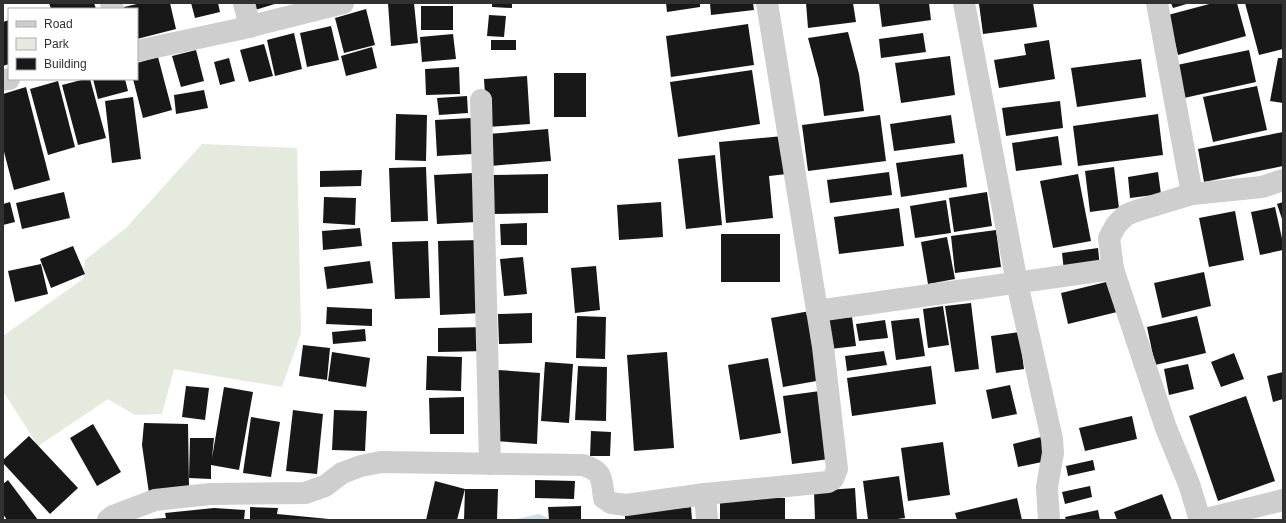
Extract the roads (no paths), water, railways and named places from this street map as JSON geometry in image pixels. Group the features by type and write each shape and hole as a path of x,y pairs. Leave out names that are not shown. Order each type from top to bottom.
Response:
{"street":[{"path":"244,3 250,27"},
{"path":"138,51 250,27 343,3"},
{"path":"108,520 112,516 156,500 210,494 305,493 325,486 342,473 361,466 381,462 583,464 596,470 601,477 604,498 611,503 626,505 705,494 828,482 833,479 837,469 823,347 767,3"},
{"path":"964,3 1017,283 1052,439 1053,453 1047,487 1049,520"},
{"path":"1157,3 1192,194"},
{"path":"481,100 490,464"},
{"path":"1283,180 1262,187 1192,194 1126,215 1116,225 1109,238 1113,268 1166,428 1189,484 1201,520 1283,500"},
{"path":"817,310 1017,283 1113,268"},
{"path":"705,494 706,520"}],"water":[{"path":"539,514 552,520 512,520"}]}
